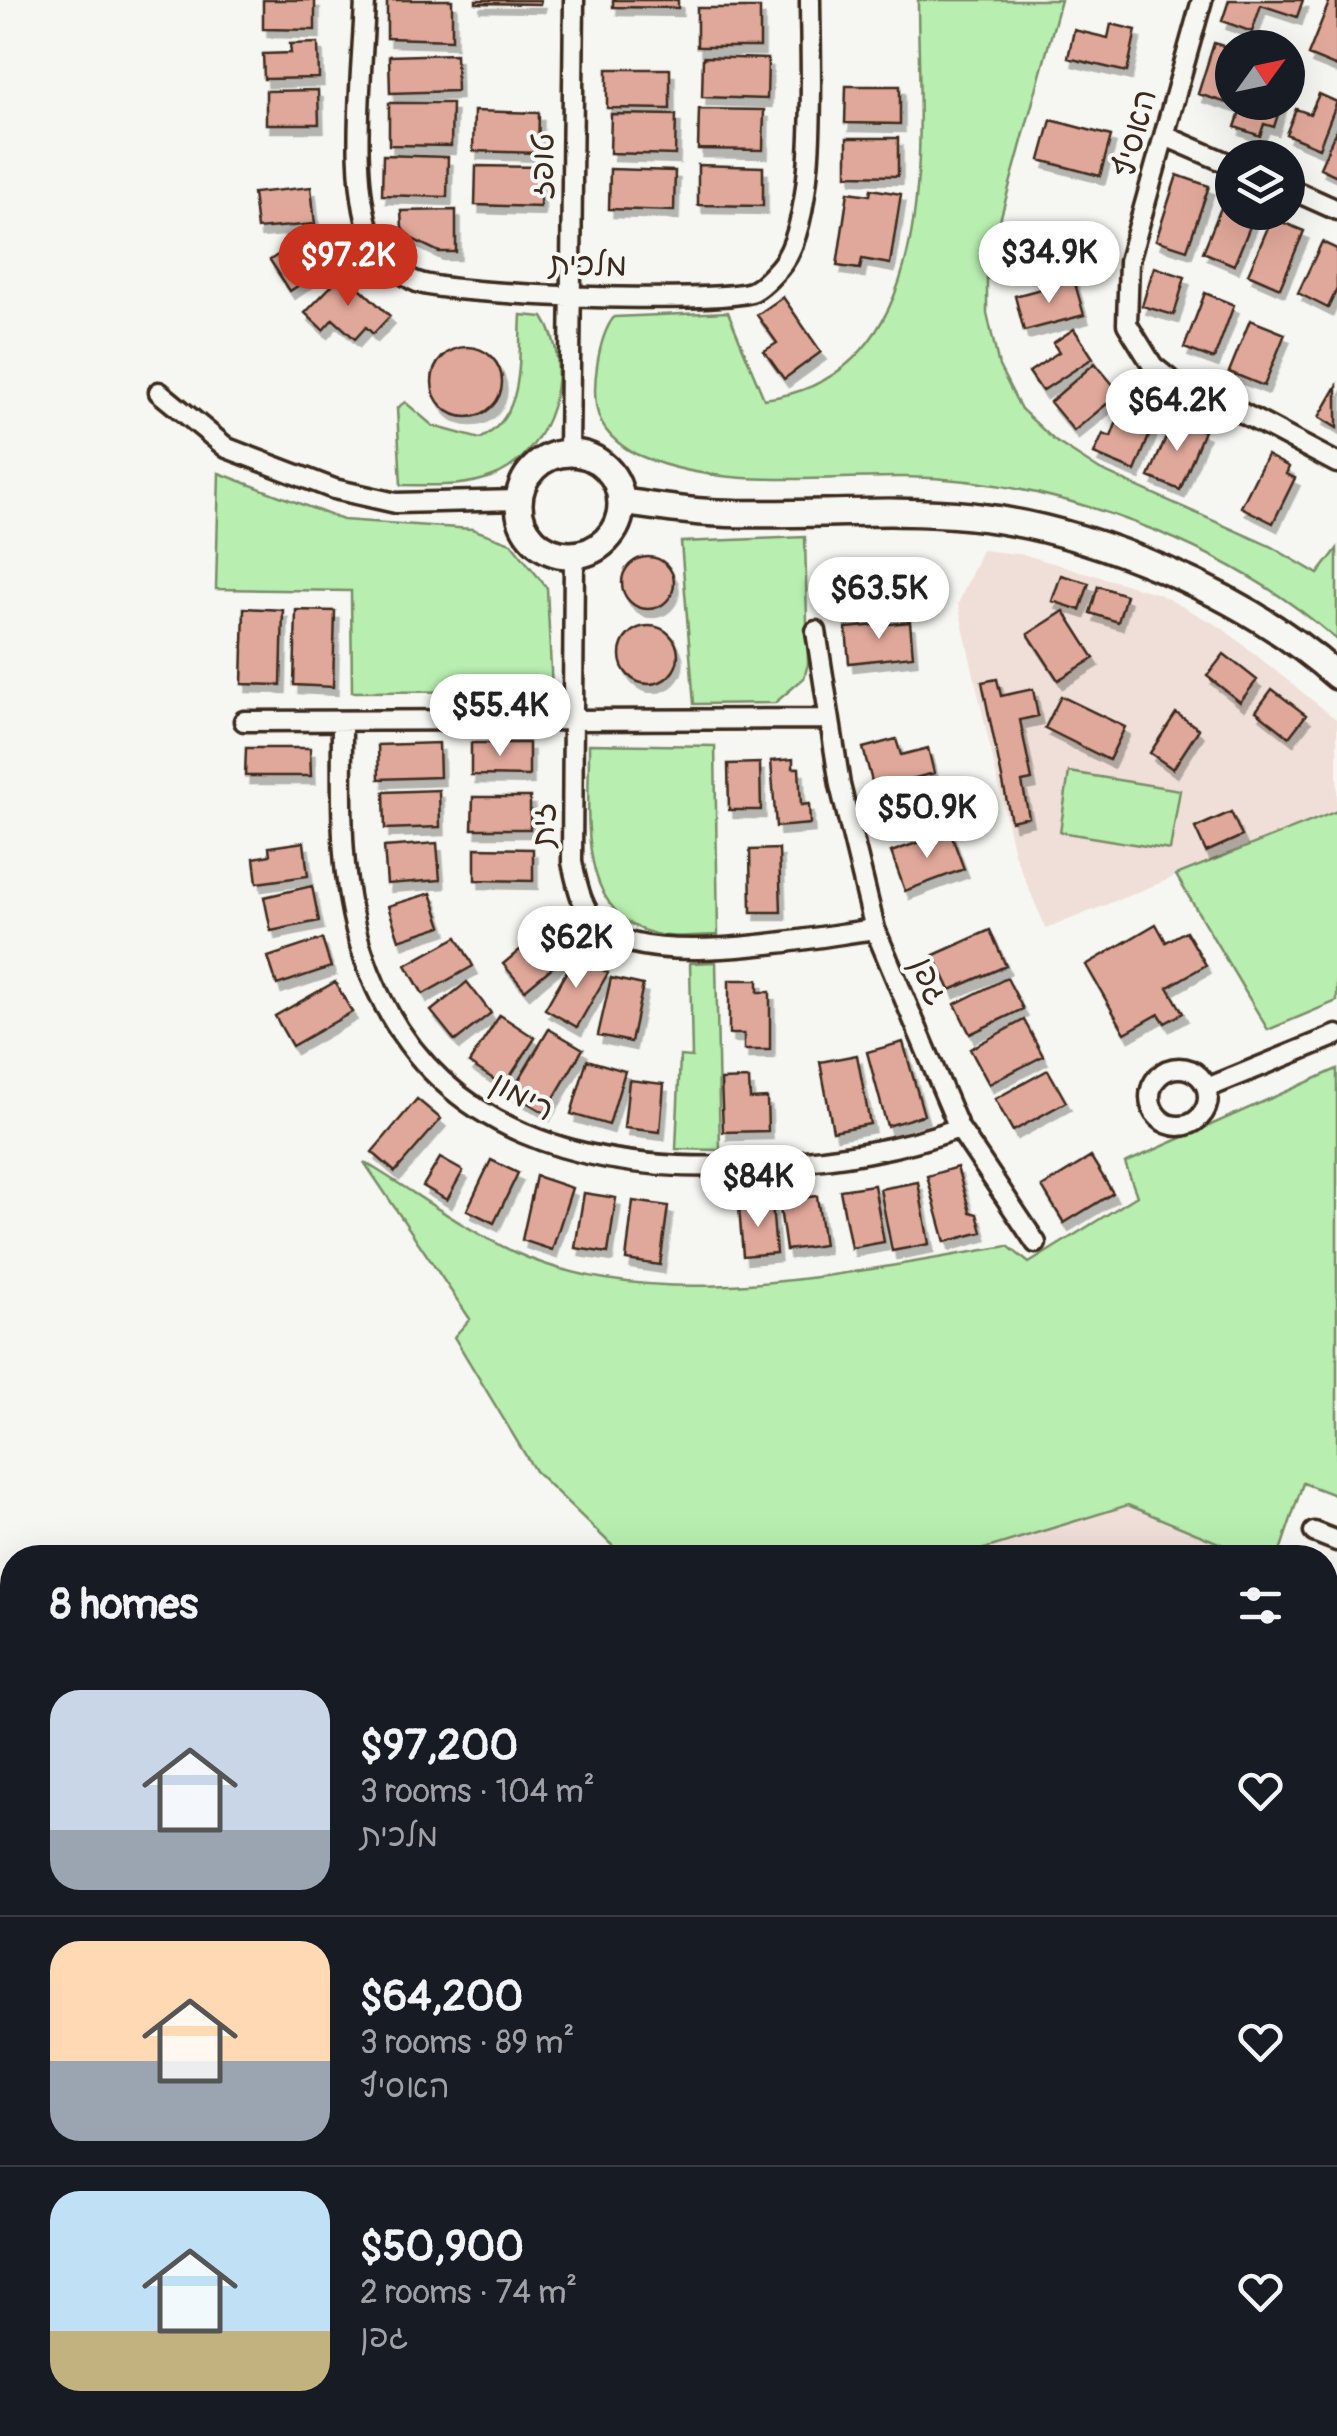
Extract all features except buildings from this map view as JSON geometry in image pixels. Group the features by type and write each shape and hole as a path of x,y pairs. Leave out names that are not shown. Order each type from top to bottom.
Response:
{"street":[{"name":"מלכית","path":"365,0 362,176 364,211 378,253 414,281 442,288 571,295 754,292 781,266 798,236 808,169 810,0"},
{"name":"טופז","path":"568,453 574,0"},
{"name":"האסיף","path":"1202,0 1129,261 1127,324 1154,366 1179,387 1222,403 1337,463"},
{"path":"1165,136 1215,157"},
{"path":"1305,196 1337,210"},
{"path":"159,392 227,448 334,489 396,503 519,500"},
{"path":"568,453 590,457 606,468 621,502 616,526 608,538 593,550 574,555 552,552 536,542 524,527 519,500 532,470 544,460 568,453"},
{"path":"621,502 717,513 972,516 1076,538 1166,572 1238,606 1337,676"},
{"name":"זית","path":"574,555 572,862 587,911 614,937 651,948 736,948 874,929"},
{"name":"גפן","path":"816,631 828,718 874,929 959,1128 1036,1243"},
{"path":"244,721 828,718"},
{"name":"רימון","path":"342,721 342,836 361,948 396,1025 444,1081 479,1109 550,1146 660,1168 833,1159 930,1139 959,1128"},
{"path":"1207,1088 1337,1035"},
{"path":"1314,1532 1337,1541"}],"shaded area":[{"path":"982,550 1025,555 1159,594 1222,628 1337,720 1337,811 1046,929 1014,853 958,604"},
{"path":"1128,1505 1223,1545 1000,1545"}],"green space":[{"path":"918,0 1061,0 987,267 987,313 999,366 1021,409 1055,441 1100,470 1270,546 1318,574 1337,549 1337,640 1243,573 1134,522 1077,504 961,481 905,477 772,479 706,474 636,454 606,430 596,406 596,380 600,351 614,317 728,312 764,399 823,381 866,346 894,297 910,240 918,178"},
{"path":"521,315 543,317 553,337 557,360 552,407 530,449 513,465 482,480 401,485 397,408 405,402 433,426 480,439 495,429 517,386"},
{"path":"219,473 343,520 472,529 511,543 547,588 552,691 352,692 351,591 216,589"},
{"path":"805,537 808,664 804,678 775,703 694,704 681,542"},
{"path":"589,744 715,746 718,935 655,934 629,922 610,904 598,882 592,855"},
{"path":"1069,772 1180,790 1170,850 1060,832"},
{"path":"1337,811 1337,1001 1268,1030 1176,875"},
{"path":"716,962 720,1150 676,1149 680,1056 692,1057 690,963"},
{"path":"1337,1069 1337,1496 1303,1483 1282,1545 1223,1545 1128,1505 997,1545 612,1545 535,1471 454,1337 470,1319 364,1162 514,1252 571,1272 632,1283 695,1286 824,1276 1008,1246 1029,1263 1137,1196 1125,1163"}]}
